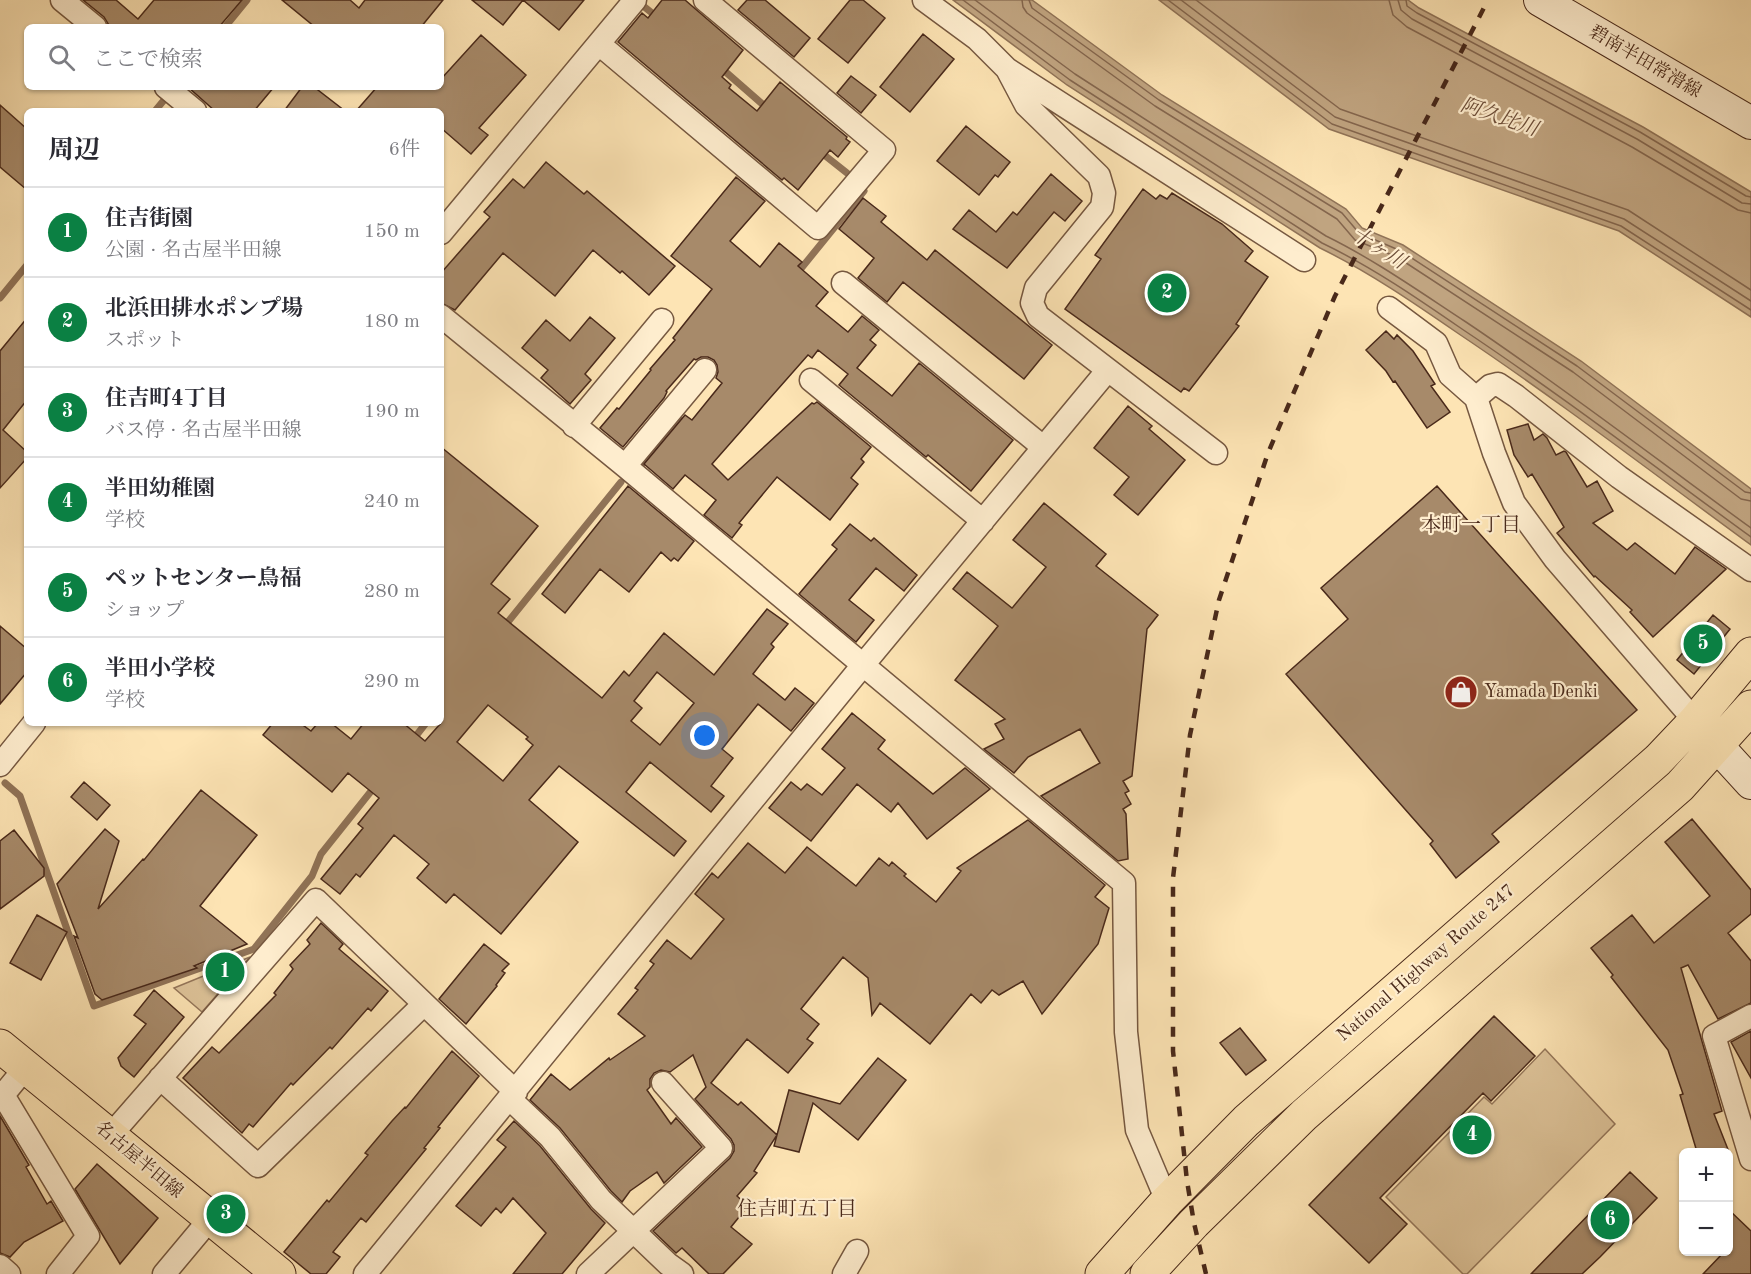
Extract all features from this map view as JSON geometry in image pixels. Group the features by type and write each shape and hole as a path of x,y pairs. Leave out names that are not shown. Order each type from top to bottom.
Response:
{"main road":[{"name":"碧南半田常滑線","path":"1539,0 1751,123"},
{"name":"National Highway Route 247","path":"1102,1274 1167,1201 1246,1121 1658,760 1695,721 1751,654"},
{"name":"National Highway Route 247","path":"1148,1274 1194,1223 1304,1115 1680,786 1751,707"},
{"path":"1695,721 1751,783"},
{"name":"名古屋半田線","path":"0,1046 279,1274"}],"street":[{"path":"62,0 91,24"},
{"path":"444,229 635,0"},
{"path":"599,44 818,228 884,150 705,0"},
{"path":"924,0 977,39 1007,69 1304,260"},
{"path":"1007,69 1026,105 1099,176 1104,193 1102,207 1036,288 1032,303 1038,316 1216,453"},
{"path":"170,90 191,108"},
{"path":"843,283 1043,447"},
{"path":"1389,308 1436,343 1450,375 1476,398 1514,503 1555,559 1695,721"},
{"path":"444,318 625,466 1124,883 1126,1032 1137,1130 1167,1201"},
{"path":"574,426 662,320"},
{"path":"625,466 705,370"},
{"path":"365,1274 863,665 1107,371"},
{"path":"811,380 983,520"},
{"path":"1476,398 1491,386 1498,384 1619,477 1751,570"},
{"path":"0,765 32,726"},
{"path":"110,1136 316,900 513,1095 601,1200 668,1264 682,1274"},
{"path":"160,1078 258,1166 424,1005"},
{"path":"1751,1016 1714,1036 1751,1158"},
{"path":"26,1067 3,1095 88,1236 57,1274 44,1271 41,1274"},
{"path":"588,1274 721,1148 663,1083"},
{"path":"164,1274 210,1219"},
{"path":"844,1274 856,1251"},
{"path":"0,1266 9,1274"}],"shaded area":[{"path":"250,957 202,1012 174,988"},
{"path":"1545,1049 1615,1124 1467,1274 1463,1274 1386,1197 1484,1097 1492,1104"}],"water":[{"name":"十ヶ川","path":"953,0 1032,0 1162,95 1346,209 1362,228 1403,245 1581,361 1751,489 1751,545 1570,411 1442,322 1374,278 1320,248 1067,85"},
{"name":"阿久比川","path":"1159,0 1408,0 1419,8 1643,127 1751,192 1751,317 1619,231 1329,129"}],"building":[{"path":"83,0 116,0 138,19 154,0 242,0 222,24 108,24 104,17"},
{"path":"282,0 350,0 359,8 365,0 443,0 423,24 311,24"},
{"path":"472,0 523,0 503,25"},
{"path":"523,0 584,0 559,30"},
{"path":"662,0 685,0 743,50 722,77 731,85 729,88 757,111 780,82 847,137 846,139 850,142 838,157 830,150 798,190 784,178 782,180 618,42 642,13 648,18"},
{"path":"747,0 765,0 810,38 794,57 738,10"},
{"path":"850,0 863,0 885,18 848,63 818,39"},
{"path":"923,34 954,59 910,112 880,87"},
{"path":"481,35 526,75 479,128 488,135 471,154 444,131 444,108 359,108 374,90 444,90 444,76"},
{"path":"851,76 876,95 861,113 837,93"},
{"path":"191,90 272,90 256,108 212,108"},
{"path":"300,90 318,90 341,108 286,108"},
{"path":"0,105 24,126 24,187 0,167"},
{"path":"966,126 1010,162 998,177 995,175 979,195 937,161"},
{"path":"546,162 584,194 587,191 675,266 649,295 593,250 555,296 503,253 455,310 444,304 444,270 490,217 484,212 513,179 524,188"},
{"path":"1051,174 1082,201 1065,221 1054,212 1007,268 953,229 969,210 996,232 1013,212 1017,215"},
{"path":"736,177 765,201 730,241 760,267 779,243 802,262 798,266 828,292 816,306 848,332 862,316 879,330 870,340 876,345 857,368 892,396 919,363 1013,440 971,491 839,385 848,374 818,350 812,358 808,355 712,464 728,480 812,403 817,402 871,447 861,459 864,462 851,478 858,484 830,520 777,477 739,523 742,525 732,538 704,515 716,500 685,475 673,489 644,464 685,415 692,420 722,383 716,378 717,365 708,357 694,359 623,447 600,428 651,370 712,289 671,256"},
{"path":"1143,189 1156,199 1160,195 1167,199 1172,193 1222,224 1253,251 1245,261 1268,277 1236,324 1239,326 1189,391 1184,388 1181,392 1065,309 1101,259 1095,255"},
{"path":"863,198 886,216 881,222 927,260 935,250 1052,345 1024,379 903,282 887,302 858,278 874,258 839,229"},
{"path":"590,317 615,338 585,374 591,380 570,404 541,378 548,370 522,348 546,320 570,341"},
{"path":"24,322 24,404 3,430 24,449 24,461 0,488 0,351"},
{"path":"1386,331 1394,339 1397,335 1413,351 1435,384 1431,386 1450,412 1427,428 1395,381 1393,382 1366,350"},
{"path":"1128,406 1152,426 1149,429 1185,460 1138,515 1114,495 1129,477 1094,448"},
{"path":"1528,424 1534,440 1543,434 1556,455 1566,452 1587,487 1597,481 1613,511 1593,523 1627,550 1635,543 1675,574 1695,547 1726,569 1653,637 1630,612 1632,610 1594,577 1557,533 1564,527 1532,474 1528,477 1514,455 1507,430"},
{"path":"444,449 538,526 491,584 510,599 498,613 602,698 624,671 629,676 664,633 714,675 767,609 788,624 771,644 774,647 753,674 785,700 795,688 814,703 791,731 758,704 722,749 733,758 711,786 724,796 711,812 650,762 626,792 686,841 674,856 559,766 529,800 578,842 501,934 454,894 446,903 417,878 429,864 394,835 360,877 356,874 340,894 321,879 363,828 358,824 379,798 348,773 332,792 263,735 270,726 304,726 311,731 315,726 335,726 351,739 362,726 407,726 425,741 438,726 444,726","holes":["657,672 694,703 660,745 631,721 642,708 634,701","488,705 528,737 526,739 533,745 503,781 457,742"]},
{"path":"628,486 694,541 678,561 674,558 671,561 661,552 629,592 600,569 565,613 542,594"},
{"name":"Yamada Denki","path":"1437,486 1637,710 1492,834 1499,842 1456,878 1430,844 1433,841 1286,674 1348,619 1321,588"},
{"path":"1044,503 1106,554 1096,566 1158,615 1147,629 1132,776 1123,781 1129,791 1125,793 1131,804 1123,809 1126,814 1128,859 1118,861 1041,796 1100,763 1080,729 1028,757 1014,773 984,749 1004,739 995,724 1005,719 955,680 998,626 953,589 967,572 1012,608 1046,567 1013,540"},
{"path":"850,524 871,541 874,538 917,575 904,591 876,568 849,600 874,620 856,642 799,594 837,549 832,545"},
{"path":"1713,615 1730,629 1694,674 1677,660"},
{"path":"0,626 24,646 24,676 0,704"},
{"path":"852,713 885,740 878,749 933,794 965,768 990,789 927,839 898,803 891,812 857,784 811,841 769,808 791,782 801,790 807,784 822,795 845,768 822,749"},
{"path":"84,782 110,805 97,820 71,797"},
{"path":"201,790 257,835 200,906 247,944 194,966 197,968 102,1000 95,994 74,936 78,938 57,884 105,829 119,841 98,909 144,860"},
{"path":"1692,819 1751,890 1751,914 1728,933 1751,961 1751,1003 1718,1019 1688,965 1681,968 1722,1111 1714,1114 1727,1148 1696,1148 1680,1095 1683,1094 1668,1050 1591,948 1632,915 1654,943 1710,896 1665,842"},
{"path":"1028,820 1105,885 1095,897 1109,908 1098,944 1042,1014 1023,981 999,995 992,990 981,1003 971,994 930,1044 880,1003 872,1015 868,978 843,957 801,1009 819,1024 807,1039 813,1043 788,1073 747,1039 711,1083 738,1105 741,1102 777,1135 754,1171 757,1173 737,1196 748,1206 731,1227 752,1244 723,1274 709,1274 682,1248 676,1253 653,1231 730,1158 734,1151 731,1139 695,1099 706,1087 693,1055 670,1072 661,1070 654,1073 647,1090 671,1124 676,1118 702,1147 664,1183 657,1172 630,1191 622,1202 560,1128 530,1100 551,1074 570,1090 609,1058 610,1060 645,1036 618,1014 638,990 635,988 654,964 650,961 667,940 691,959 724,919 695,894 712,873 718,878 748,843 785,873 807,847 856,886 879,858 889,866 892,862 906,874 904,876 936,902 961,871 957,868"},
{"path":"14,830 44,868 44,876 0,909 0,841"},
{"path":"37,915 67,932 41,980 10,963"},
{"path":"321,923 343,944 339,949 388,991 371,1011 368,1008 332,1049 330,1047 293,1085 291,1083 253,1127 249,1124 242,1133 183,1078 212,1047 219,1053 276,995 274,993 293,969 290,965 310,944 307,940"},
{"path":"484,944 509,964 502,971 505,973 497,986 466,1024 439,999"},
{"path":"154,990 184,1017 134,1077 121,1066 118,1058 146,1024 134,1015"},
{"path":"1494,1016 1535,1056 1491,1101 1483,1093 1380,1198 1407,1224 1369,1263 1309,1205"},
{"path":"1240,1028 1266,1060 1246,1075 1220,1043"},
{"path":"1751,1031 1751,1078 1731,1042"},
{"path":"452,1051 479,1076 438,1127 440,1128 424,1148 426,1149 366,1222 361,1218 333,1252 340,1257 326,1274 311,1274 284,1252 327,1200 329,1202 368,1155 365,1153 406,1108"},
{"path":"878,1058 906,1080 858,1140 813,1103 799,1152 774,1146 789,1090 840,1104"},
{"path":"0,1116 29,1165 26,1167 47,1204 51,1201 63,1221 24,1242 10,1257 0,1253"},
{"path":"514,1121 540,1146 605,1223 562,1274 513,1274 546,1233 513,1198 501,1213 496,1208 481,1226 456,1206 506,1147 497,1140"},
{"path":"97,1164 158,1218 120,1264 75,1189"},
{"path":"1630,1172 1657,1198 1600,1257 1582,1274 1531,1274"},
{"path":"1733,1214 1751,1231 1751,1274 1703,1274 1720,1256 1733,1256"}],"waterway":[{"path":"227,24 247,0"},
{"path":"642,5 657,17"},
{"path":"720,67 768,109"},
{"path":"157,108 169,94"},
{"path":"818,150 847,173"},
{"path":"795,276 864,191"},
{"path":"0,298 24,269"},
{"path":"636,464 640,467 679,419"},
{"path":"503,628 621,482"},
{"path":"412,741 424,726"},
{"path":"5,783 20,796 94,1006 254,949 312,876 321,854 376,785"}],"railway":[{"path":"1206,1274 1187,1181 1173,1051 1173,878 1190,735 1219,600 1268,453 1335,296 1488,0"}],"place":[{"name":"北浜田排水ポンプ場","path":"1167,293"},
{"name":"ペットセンター鳥福","path":"1703,644"},
{"name":"Yamada Denki","path":"1461,692"},
{"name":"住吉街園","path":"225,972"},
{"name":"半田幼稚園","path":"1472,1135"},
{"name":"住吉町4丁目","path":"226,1214"},
{"name":"半田小学校","path":"1610,1220"}],"district":[{"name":"本町一丁目","path":"1471,526"},
{"name":"住吉町五丁目","path":"797,1210"}]}
